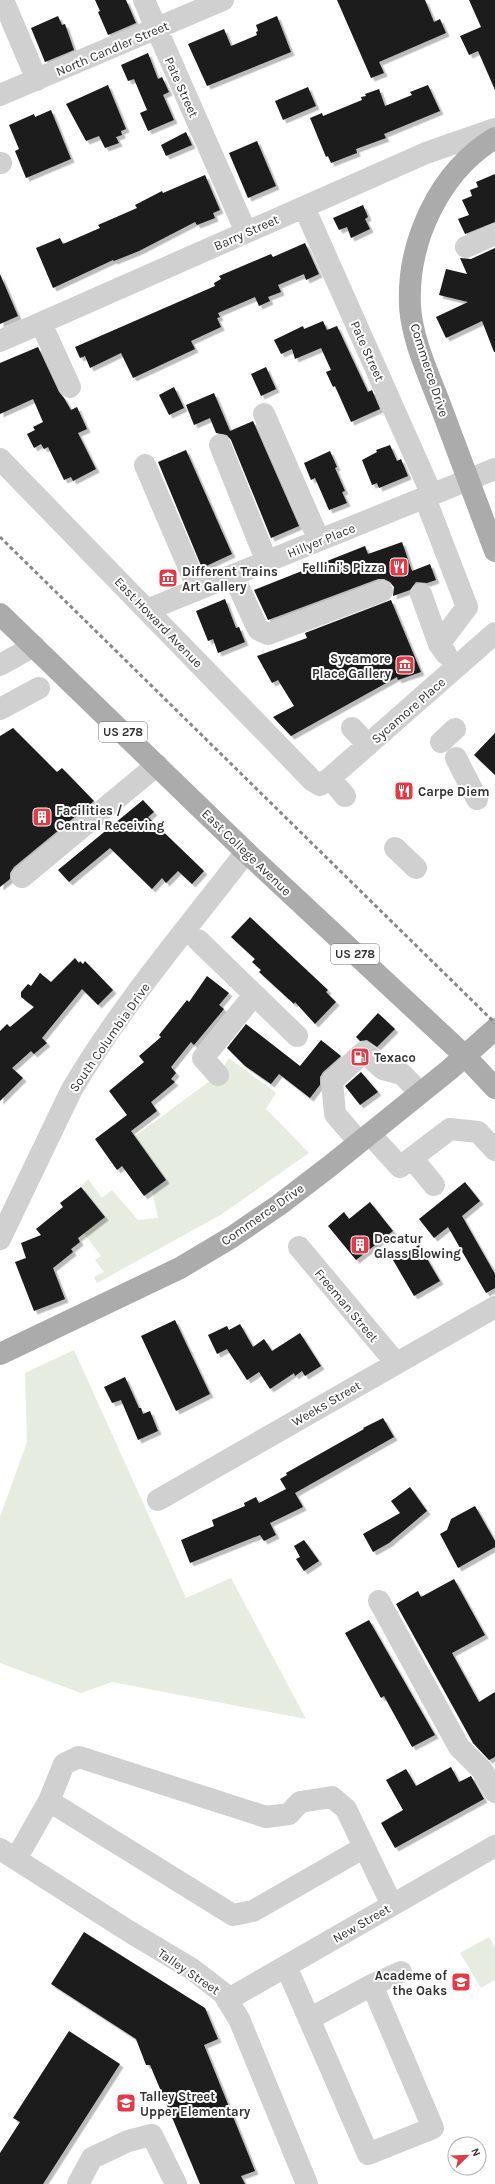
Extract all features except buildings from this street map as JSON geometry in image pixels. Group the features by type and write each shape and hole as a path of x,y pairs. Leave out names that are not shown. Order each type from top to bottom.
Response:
{"main road":[{"name":"Commerce Drive","path":"495,138 462,166 446,184 434,204 417,246 410,276 410,307 425,364 495,551"},
{"name":"East College Avenue","path":"0,614 246,852 465,1056 495,1088"},
{"name":"Commerce Drive","path":"0,1354 180,1268 279,1206 420,1094 495,1029"}],"street":[{"path":"4,0 37,80"},
{"name":"Pate Street","path":"144,0 246,232"},
{"name":"North Candler Street","path":"0,95 224,0"},
{"name":"Barry Street","path":"0,341 426,153 495,129"},
{"name":"Pate Street","path":"304,207 429,496 467,607 439,644"},
{"path":"466,247 495,234"},
{"path":"41,323 70,387"},
{"path":"264,414 319,540"},
{"path":"220,445 267,562"},
{"name":"East Howard Avenue","path":"0,459 313,781 325,782 346,796"},
{"path":"145,465 198,589"},
{"name":"Hillyer Place","path":"147,610 495,469"},
{"path":"233,575 256,625 260,630 268,634 382,591"},
{"path":"421,594 439,644 457,667"},
{"name":"Sycamore Place","path":"325,782 495,633"},
{"path":"0,665 34,646"},
{"path":"0,709 39,688"},
{"path":"352,728 368,745"},
{"path":"456,758 477,799"},
{"path":"22,877 157,765"},
{"path":"395,848 416,868"},
{"name":"South Columbia Drive","path":"0,1239 82,1071 115,1024 246,852"},
{"path":"198,940 297,1036"},
{"path":"218,1075 203,1058 254,995"},
{"path":"420,1094 402,1074 383,1068 364,1052 332,1082 335,1114 400,1167 450,1129 478,1132 495,1150"},
{"path":"412,1158 434,1185"},
{"name":"Freeman Street","path":"299,1247 396,1363"},
{"name":"Weeks Street","path":"158,1500 495,1307"},
{"path":"379,1602 459,1747 482,1770 495,1792"},
{"path":"8,1854 49,1801 64,1764 79,1757 266,1817 288,1814 300,1802 332,1797 346,1809 363,1848 392,1905"},
{"path":"49,1801 233,1916 253,1911 363,1848"},
{"name":"New Street","path":"227,2000 495,1846"},
{"name":"Talley Street","path":"8,1854 130,1932 192,1969 223,1993 240,2019 302,2182"},
{"path":"286,1966 368,2154 434,2128 372,1985"},
{"path":"309,2019 372,1985 401,1972"},
{"path":"78,2184 92,2158 128,2141 152,2135 169,2182"}],"shaded area":[{"path":"229,1058 276,1093 266,1109 309,1153 222,1214 97,1283 94,1277 104,1272 95,1260 101,1256 84,1233 105,1216 81,1187 88,1179 102,1198 112,1190 138,1220 158,1218 152,1190 166,1180 135,1136 218,1075"},
{"path":"74,1350 186,1598 231,1578 306,1719 112,1682 81,1693 0,1663 0,1517 27,1442 25,1373"},
{"path":"489,1937 495,1948 495,1980 481,1988 460,1953"}],"railway":[{"path":"0,537 495,1023"}],"place":[{"name":"Fellini's Pizza","path":"399,567"},
{"name":"Different Trains Art Gallery","path":"168,578"},
{"name":"Sycamore Place Gallery","path":"405,665"},
{"name":"Carpe Diem","path":"404,791"},
{"name":"Facilities / Central Receiving","path":"42,817"},
{"name":"Texaco","path":"360,1057"},
{"name":"Decatur Glass Blowing","path":"360,1245"},
{"name":"Academe of the Oaks","path":"461,1982"},
{"name":"Talley Street Upper Elementary","path":"126,2103"}]}
